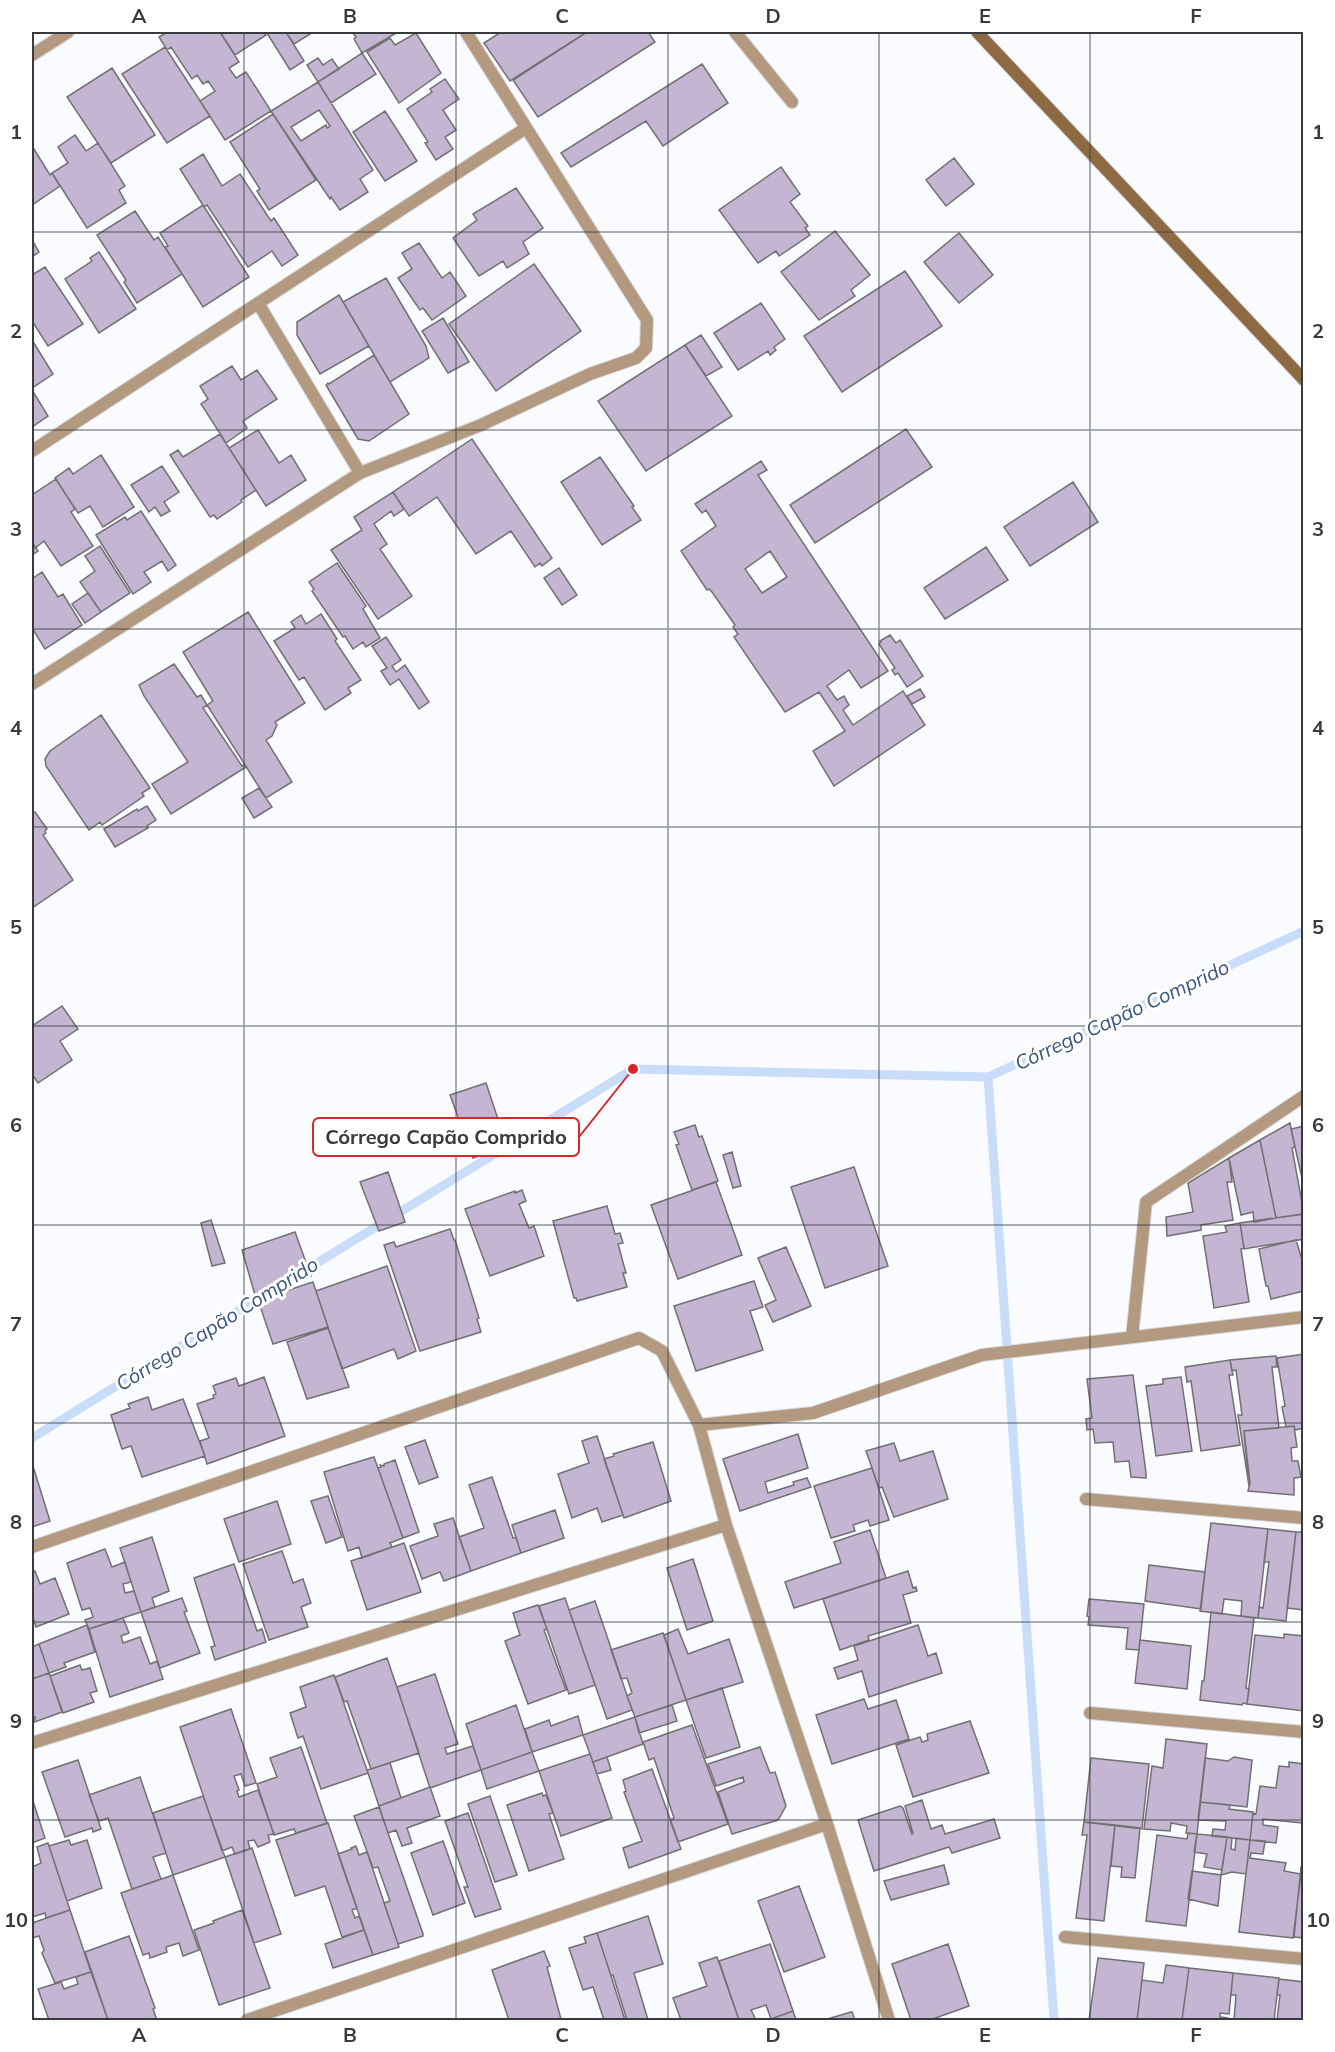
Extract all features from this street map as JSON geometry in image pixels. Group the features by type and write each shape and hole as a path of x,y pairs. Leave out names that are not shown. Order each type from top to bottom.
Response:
{"main road":[{"path":"977,32 1304,380"}],"street":[{"path":"32,55 68,32"},
{"path":"32,684 360,473 481,425 590,374 636,358 646,348 647,320 465,32"},
{"path":"735,32 792,102"},
{"path":"32,451 526,128"},
{"path":"258,303 360,473"},
{"path":"1132,1337 1146,1202 1304,1096"},
{"path":"699,1425 813,1413 982,1355 1304,1317"},
{"path":"32,1547 639,1338 662,1352 699,1425 726,1525 827,1824 889,2020"},
{"path":"1086,1499 1304,1518"},
{"path":"32,1743 726,1525"},
{"path":"1090,1713 1304,1732"},
{"path":"247,2020 827,1824"},
{"path":"1065,1937 1304,1959"}],"building":[{"path":"167,32 220,32 239,62 229,68 236,78 246,72 271,111 225,140 200,101 215,91 208,81 203,84 197,75 192,79 171,47 167,50 159,37"},
{"path":"220,32 267,32 264,33 266,35 235,55"},
{"path":"268,32 286,32 304,61 290,70"},
{"path":"286,32 308,32 310,34 294,44"},
{"path":"352,32 398,32 362,53"},
{"path":"501,32 587,32 510,81 484,43"},
{"path":"587,32 648,32 655,42 538,117 513,80"},
{"path":"416,33 441,73 399,103 367,52 390,38 395,45"},
{"path":"165,47 210,116 167,143 122,74"},
{"path":"362,53 376,74 331,103 318,82"},
{"path":"318,58 323,65 332,59 339,69 318,82 307,65"},
{"path":"702,64 728,103 663,146 646,121 571,167 561,153"},
{"path":"112,68 155,135 111,163 67,97"},
{"path":"445,79 459,99 443,110 456,130 445,137 453,149 436,160 425,143 428,142 407,109 432,92 430,89"},
{"path":"318,82 373,170 360,179 368,192 340,210 331,197 330,199 271,111","holes":["319,110 330,126 327,128 326,125 301,141 291,127"]},
{"path":"385,111 417,161 385,181 353,132"},
{"path":"273,114 316,180 269,210 257,191 260,189 230,142"},
{"path":"75,135 86,151 98,143 125,186 119,190 126,203 87,228 52,173 68,163 58,147"},
{"path":"32,146 50,175 52,173 60,186 32,205"},
{"path":"203,154 222,186 240,174 271,221 274,218 298,255 282,266 272,251 248,267 207,205 204,207 180,169"},
{"path":"954,158 974,184 946,206 926,180"},
{"path":"781,167 800,194 790,202 808,226 805,228 810,235 779,256 776,251 758,263 719,210"},
{"path":"516,188 543,228 523,242 529,254 507,268 503,261 479,276 453,238 477,220 473,214"},
{"path":"203,205 249,277 203,307 165,247 168,246 160,233"},
{"path":"135,211 154,240 158,237 182,274 137,303 124,282 126,280 97,235"},
{"path":"835,231 870,275 851,290 855,296 819,320 781,272"},
{"path":"959,233 993,275 959,303 924,262"},
{"path":"32,240 39,252 32,257"},
{"path":"419,243 442,278 450,272 466,296 432,320 423,308 420,310 398,278 412,269 402,253"},
{"path":"99,252 136,309 99,333 65,279 92,261 90,258"},
{"path":"534,264 581,331 496,391 449,324"},
{"path":"45,267 83,324 48,346 32,321 32,275"},
{"path":"905,271 942,326 842,392 804,336"},
{"path":"386,278 426,346 429,358 390,382 343,302"},
{"path":"339,295 369,346 320,374 297,335 297,322"},
{"path":"761,303 785,339 774,347 776,350 770,355 768,351 738,370 714,333"},
{"path":"443,318 469,362 448,373 422,331"},
{"path":"701,335 722,367 706,376 685,345"},
{"path":"32,340 53,374 32,388"},
{"path":"685,345 732,416 646,471 598,401"},
{"path":"374,355 409,414 369,441 358,439 326,385"},
{"path":"232,366 241,380 257,370 277,399 243,421 247,428 226,443 201,404 208,399 200,386"},
{"path":"32,390 48,416 32,427"},
{"path":"906,429 932,467 815,543 790,505"},
{"path":"258,430 279,463 291,455 306,480 266,506 229,448"},
{"path":"220,434 256,490 217,519 214,515 210,517 170,455 178,450 183,457"},
{"path":"472,439 552,558 542,566 540,563 535,567 511,531 476,554 437,497 409,516 393,492"},
{"path":"101,455 134,507 103,527 90,506 78,513 55,478 69,468 73,474"},
{"path":"600,457 641,520 602,545 561,482"},
{"path":"761,461 767,470 758,475 888,671 861,688 849,670 827,686 837,700 844,696 849,705 843,710 853,725 903,691 925,725 834,786 813,751 845,731 819,692 785,712 734,637 738,634 733,627 735,625 712,592 707,590 681,551 716,526 706,510 702,513 695,504","holes":["770,551 787,577 762,593 745,569"]},
{"path":"162,466 179,492 164,502 170,511 161,516 155,507 149,512 131,485"},
{"path":"56,479 75,509 71,512 93,546 61,566 44,541 35,548 32,542 32,495"},
{"path":"1073,482 1098,522 1030,566 1004,527"},
{"path":"393,492 404,509 394,516 391,511 374,524 387,544 380,549 412,596 378,619 331,550 362,530 354,517"},
{"path":"141,511 176,565 168,571 162,561 144,572 151,582 133,594 96,535 125,517 127,520"},
{"path":"32,542 38,551 32,555"},
{"path":"100,546 130,593 101,612 80,582 95,571 85,556"},
{"path":"986,547 1008,580 945,619 924,588"},
{"path":"337,563 366,606 363,609 380,638 366,647 363,642 353,649 312,591 314,589 309,582"},
{"path":"559,568 577,595 562,605 544,578"},
{"path":"42,572 58,597 63,594 82,625 45,649 34,631 32,633 32,579"},
{"path":"88,593 101,612 85,623 72,604"},
{"path":"248,612 305,703 275,722 277,725 272,736 266,740 292,782 266,798 207,705 213,701 183,652"},
{"path":"321,614 337,639 335,641 361,680 348,688 351,693 325,710 304,677 299,680 274,641 295,628 291,622 301,615 306,624"},
{"path":"890,635 896,643 900,640 923,676 907,687 898,673 895,675 892,670 895,668 879,644"},
{"path":"386,637 401,660 392,666 396,672 405,665 429,702 419,709 399,679 390,685 381,671 387,668 372,646"},
{"path":"174,664 197,697 201,695 207,705 203,708 242,766 246,767 171,814 152,784 188,762 139,685"},
{"path":"920,689 925,697 912,704 907,696"},
{"path":"101,715 150,788 142,793 144,796 102,825 100,822 89,830 46,766 45,759 50,751"},
{"path":"259,788 272,807 254,818 242,798"},
{"path":"147,806 156,820 147,826 148,828 115,847 104,829 137,809 138,811"},
{"path":"35,812 47,829 43,835 73,880 32,908 32,814"},
{"path":"62,1006 78,1029 60,1041 72,1060 38,1083 32,1074 32,1026"},
{"path":"486,1083 507,1146 473,1158 450,1095"},
{"path":"1290,1123 1295,1147 1292,1148 1304,1214 1276,1218 1260,1140"},
{"path":"695,1125 699,1137 702,1136 718,1181 692,1190 676,1145 679,1144 674,1132"},
{"path":"1304,1126 1304,1187 1291,1129"},
{"path":"1260,1140 1276,1218 1254,1222 1253,1212 1241,1215 1229,1158"},
{"path":"732,1152 741,1186 733,1188 723,1155"},
{"path":"1229,1158 1232,1182 1227,1182 1233,1220 1201,1225 1201,1230 1167,1236 1166,1217 1193,1212 1188,1183"},
{"path":"854,1167 888,1266 825,1288 791,1187"},
{"path":"388,1172 405,1222 379,1231 360,1182"},
{"path":"716,1182 742,1255 678,1279 651,1205"},
{"path":"522,1190 526,1201 519,1204 529,1228 534,1226 544,1256 490,1276 465,1209"},
{"path":"607,1206 615,1234 620,1233 623,1243 618,1244 626,1273 623,1273 627,1287 577,1301 574,1298 553,1221"},
{"path":"1302,1214 1304,1239 1244,1249 1240,1223"},
{"path":"211,1220 225,1263 212,1266 201,1223"},
{"path":"1240,1223 1244,1248 1241,1249 1249,1302 1214,1308 1203,1236 1227,1232 1225,1226"},
{"path":"450,1229 479,1318 477,1319 481,1332 420,1351 384,1245 394,1242 396,1247"},
{"path":"295,1232 311,1276 255,1295 242,1250"},
{"path":"1296,1240 1304,1266 1304,1291 1271,1299 1268,1286 1266,1286 1259,1249"},
{"path":"786,1247 811,1306 773,1322 765,1305 776,1300 758,1258"},
{"path":"387,1266 416,1351 398,1359 394,1349 342,1369 316,1291"},
{"path":"754,1281 763,1307 750,1311 763,1350 696,1371 674,1306"},
{"path":"313,1282 328,1327 273,1344 258,1300"},
{"path":"328,1328 349,1387 307,1399 287,1342"},
{"path":"1304,1354 1304,1428 1295,1430 1294,1426 1286,1427 1277,1358"},
{"path":"1276,1356 1277,1367 1272,1367 1279,1428 1244,1431 1249,1486 1238,1415 1242,1415 1236,1370 1232,1371 1230,1360"},
{"path":"1230,1360 1233,1375 1229,1375 1240,1445 1201,1451 1191,1381 1187,1382 1185,1367"},
{"path":"1133,1375 1146,1478 1131,1477 1129,1461 1115,1462 1113,1442 1095,1443 1093,1429 1087,1430 1086,1419 1092,1418 1087,1379"},
{"path":"264,1377 285,1436 207,1464 200,1441 209,1438 197,1404 214,1398 213,1395 216,1394 213,1386 215,1385 236,1378 239,1386"},
{"path":"1181,1377 1192,1451 1156,1456 1146,1386 1163,1384 1163,1379"},
{"path":"148,1397 152,1410 183,1399 205,1456 142,1477 131,1446 122,1449 111,1415 130,1408 128,1404"},
{"path":"1294,1426 1297,1447 1291,1448 1292,1461 1298,1461 1301,1477 1294,1478 1294,1495 1248,1491 1250,1483 1244,1431"},
{"path":"798,1434 808,1468 765,1482 768,1493 794,1485 793,1482 807,1478 811,1487 740,1511 723,1459"},
{"path":"597,1436 623,1515 602,1522 597,1508 572,1518 558,1474 589,1463 582,1441"},
{"path":"425,1440 438,1477 419,1484 405,1447"},
{"path":"653,1442 671,1501 624,1518 604,1459"},
{"path":"894,1443 900,1461 933,1451 948,1499 894,1517 882,1487 879,1488 866,1451"},
{"path":"374,1457 403,1538 390,1543 392,1547 362,1558 359,1547 348,1551 324,1472"},
{"path":"395,1460 419,1532 403,1538 378,1468 381,1467 380,1465 384,1466"},
{"path":"32,1463 50,1521 32,1527"},
{"path":"872,1468 889,1520 870,1526 868,1520 853,1525 855,1531 831,1538 814,1486"},
{"path":"492,1477 513,1538 516,1537 521,1553 471,1571 459,1537 484,1528 469,1485"},
{"path":"328,1496 342,1537 326,1543 311,1501"},
{"path":"277,1501 291,1544 239,1562 224,1519"},
{"path":"555,1510 564,1538 521,1553 512,1525"},
{"path":"453,1518 471,1571 444,1581 440,1572 422,1579 410,1546 438,1536 434,1524"},
{"path":"1211,1523 1268,1529 1258,1618 1241,1616 1242,1601 1224,1599 1222,1614 1200,1611"},
{"path":"1268,1529 1296,1532 1286,1621 1258,1618 1259,1607 1263,1608 1269,1562 1264,1562"},
{"path":"870,1530 886,1578 794,1608 785,1582 841,1563 834,1542"},
{"path":"1296,1532 1304,1532 1304,1610 1287,1608"},
{"path":"152,1537 169,1591 152,1598 155,1607 141,1612 120,1548"},
{"path":"404,1543 421,1592 367,1610 351,1561"},
{"path":"105,1549 112,1567 125,1562 131,1582 123,1584 125,1593 134,1591 141,1612 89,1629 85,1620 93,1617 90,1608 82,1610 67,1563"},
{"path":"282,1551 293,1583 303,1579 311,1603 301,1607 308,1627 269,1640 243,1564"},
{"path":"693,1559 713,1621 687,1630 667,1568"},
{"path":"234,1564 257,1631 262,1629 266,1642 215,1660 211,1647 215,1646 194,1578"},
{"path":"1149,1565 1205,1572 1201,1609 1145,1601"},
{"path":"35,1571 40,1584 55,1578 69,1614 36,1627 32,1614 32,1573"},
{"path":"908,1571 913,1588 916,1587 917,1591 903,1595 911,1623 868,1636 869,1640 840,1650 823,1599"},
{"path":"182,1598 187,1611 184,1612 200,1653 160,1668 141,1612"},
{"path":"565,1598 595,1685 569,1694 539,1606"},
{"path":"1089,1599 1144,1604 1139,1650 1126,1649 1128,1628 1088,1625"},
{"path":"595,1601 632,1710 607,1719 569,1610"},
{"path":"538,1605 547,1629 544,1630 566,1690 528,1704 505,1641 520,1635 513,1613"},
{"path":"1211,1612 1254,1618 1246,1688 1249,1689 1247,1704 1200,1700"},
{"path":"123,1618 129,1633 121,1636 123,1643 140,1637 150,1664 157,1661 163,1679 110,1697 89,1629"},
{"path":"87,1625 95,1652 64,1663 66,1667 49,1673 39,1644"},
{"path":"918,1625 928,1656 936,1653 942,1673 869,1697 862,1671 838,1679 834,1668 858,1660 854,1646"},
{"path":"678,1629 688,1654 729,1639 743,1682 686,1700 664,1635"},
{"path":"663,1633 686,1700 635,1717 627,1696 632,1693 627,1678 621,1679 611,1650"},
{"path":"1284,1634 1304,1636 1304,1711 1247,1704 1255,1635 1284,1638"},
{"path":"1140,1640 1191,1646 1187,1689 1135,1683"},
{"path":"39,1644 49,1673 32,1679 32,1647"},
{"path":"387,1658 419,1753 371,1769 347,1701 344,1702 335,1677"},
{"path":"80,1665 82,1670 90,1668 97,1691 90,1693 94,1702 63,1713 50,1676"},
{"path":"49,1673 62,1712 32,1723 35,1717 32,1718 32,1679"},
{"path":"435,1674 458,1744 445,1748 447,1754 473,1746 481,1770 430,1788 397,1687"},
{"path":"334,1675 368,1773 321,1789 303,1736 298,1738 290,1713 306,1707 300,1687"},
{"path":"722,1688 740,1747 706,1758 686,1700"},
{"path":"864,1699 868,1709 896,1700 909,1739 832,1764 816,1715"},
{"path":"516,1705 532,1752 481,1770 466,1724"},
{"path":"672,1705 677,1721 639,1733 635,1717"},
{"path":"231,1709 256,1783 245,1786 241,1774 234,1776 239,1797 258,1790 274,1834 268,1835 270,1842 258,1847 254,1840 248,1841 250,1849 235,1854 232,1847 222,1851 180,1727"},
{"path":"578,1716 583,1735 532,1752 525,1729 549,1720 551,1726"},
{"path":"635,1717 643,1744 593,1762 583,1735"},
{"path":"970,1721 989,1773 913,1797 896,1745 920,1737 922,1742 928,1740 927,1734"},
{"path":"692,1725 728,1824 678,1842 670,1820 674,1818 654,1758 649,1760 643,1742"},
{"path":"1166,1739 1207,1744 1197,1834 1186,1833 1187,1826 1171,1823 1170,1831 1144,1829 1152,1766 1163,1768"},
{"path":"301,1747 327,1823 296,1833 294,1829 274,1835 257,1784 277,1777 270,1758"},
{"path":"760,1747 770,1773 775,1772 786,1806 778,1820 732,1834 718,1792 744,1782 743,1777 716,1786 708,1764"},
{"path":"532,1752 539,1771 487,1789 481,1770"},
{"path":"590,1754 612,1818 561,1836 539,1771"},
{"path":"607,1757 611,1770 597,1774 593,1762"},
{"path":"1234,1757 1252,1760 1247,1807 1200,1802 1205,1758 1228,1761"},
{"path":"1091,1758 1149,1764 1142,1829 1084,1822"},
{"path":"78,1760 101,1829 93,1832 92,1828 65,1837 42,1772"},
{"path":"1289,1762 1304,1764 1302,1823 1263,1819 1263,1825 1278,1827 1276,1843 1250,1840 1253,1813 1256,1814 1260,1786 1276,1788 1279,1766 1289,1767"},
{"path":"390,1763 401,1798 379,1806 367,1770"},
{"path":"652,1769 681,1849 629,1868 623,1848 642,1841 624,1792 626,1791 623,1780"},
{"path":"140,1777 166,1853 153,1857 161,1879 132,1889 108,1818 99,1821 89,1795"},
{"path":"430,1787 440,1816 407,1828 412,1843 402,1846 396,1830 388,1833 379,1806"},
{"path":"542,1793 543,1796 546,1795 553,1813 549,1814 564,1859 529,1871 507,1805"},
{"path":"203,1796 225,1857 173,1875 153,1813"},
{"path":"490,1796 517,1875 495,1882 468,1804"},
{"path":"32,1798 45,1838 32,1843"},
{"path":"922,1800 931,1829 942,1825 945,1834 994,1819 1000,1838 952,1853 949,1847 874,1871 858,1820 900,1806 903,1808 912,1834 905,1806"},
{"path":"1200,1802 1230,1805 1229,1809 1253,1812 1250,1840 1212,1836 1213,1829 1225,1830 1226,1821 1198,1820"},
{"path":"379,1807 423,1934 423,1936 398,1944 384,1903 390,1901 378,1867 373,1868 354,1816"},
{"path":"468,1813 501,1909 475,1917 464,1887 468,1887 445,1821"},
{"path":"1084,1822 1115,1825 1104,1921 1076,1918 1087,1835 1082,1835"},
{"path":"328,1823 357,1908 352,1910 355,1918 359,1916 364,1930 342,1937 325,1886 295,1896 276,1840"},
{"path":"1115,1825 1140,1828 1135,1878 1121,1877 1122,1867 1111,1866"},
{"path":"1188,1833 1197,1834 1186,1926 1146,1921 1157,1835 1187,1839"},
{"path":"1197,1834 1227,1837 1222,1870 1204,1867 1207,1854 1194,1852"},
{"path":"1227,1837 1232,1838 1231,1849 1235,1850 1236,1838 1250,1840 1246,1874 1232,1872 1221,1875"},
{"path":"69,1840 71,1845 87,1840 102,1888 67,1901 49,1846"},
{"path":"1250,1840 1265,1841 1263,1854 1251,1853 1250,1858 1286,1863 1284,1871 1301,1874 1293,1938 1239,1932"},
{"path":"443,1841 465,1903 433,1915 411,1853"},
{"path":"48,1843 70,1910 46,1918 45,1913 32,1917 32,1867 41,1863 37,1847"},
{"path":"356,1846 359,1855 367,1852 399,1947 373,1955 338,1854"},
{"path":"252,1848 281,1934 254,1943 225,1857"},
{"path":"944,1865 949,1884 891,1900 884,1881"},
{"path":"1301,1867 1304,1867 1304,1938 1294,1937"},
{"path":"1192,1871 1221,1875 1218,1906 1188,1899"},
{"path":"173,1875 199,1950 183,1956 179,1943 166,1947 167,1952 150,1958 149,1953 143,1955 121,1893"},
{"path":"799,1886 825,1957 784,1972 758,1901"},
{"path":"70,1910 91,1972 55,1983 42,1953 44,1950 39,1936 32,1938 32,1923"},
{"path":"242,1910 270,1988 219,2005 194,1930"},
{"path":"648,1916 663,1964 634,1973 648,2020 627,2020 597,1933"},
{"path":"364,1930 373,1955 333,1968 325,1944"},
{"path":"597,1933 625,2020 604,2020 593,1987 583,1990 569,1948 586,1943 584,1937"},
{"path":"129,1936 155,2008 153,2009 157,2020 108,2020 85,1952"},
{"path":"770,1944 793,2011 771,2019 766,2005 751,2010 756,2020 739,2020 719,1961"},
{"path":"948,1944 969,2006 930,2020 911,2020 892,1964"},
{"path":"544,1951 550,1966 547,1967 561,2019 509,2020 492,1970"},
{"path":"717,1957 739,2020 681,2020 673,1998 707,1986 699,1963"},
{"path":"1098,1958 1144,1963 1137,2020 1089,2020"},
{"path":"1166,1965 1189,1968 1182,2020 1137,2020 1142,1980 1163,1983"},
{"path":"1189,1968 1233,1973 1229,2014 1220,2013 1220,2017 1228,2018 1228,2020 1182,2020"},
{"path":"91,1972 108,2020 49,2020 38,1989 61,1982 64,1989 78,1984 76,1977"},
{"path":"1233,1973 1279,1978 1274,2020 1234,2020 1236,1995 1231,1995"},
{"path":"1279,1979 1304,1982 1304,2020 1277,2020"},
{"path":"793,2011 796,2020 767,2020 771,2019"},
{"path":"852,2012 855,2020 824,2020"}],"waterway":[{"name":"Córrego Capão Comprido","path":"299,1274 633,1069 988,1077 1304,931"},
{"path":"988,1077 1054,2020"},
{"name":"Córrego Capão Comprido","path":"32,1438 285,1282"}],"place":[{"name":"Córrego Capão Comprido","path":"633,1069"}]}
